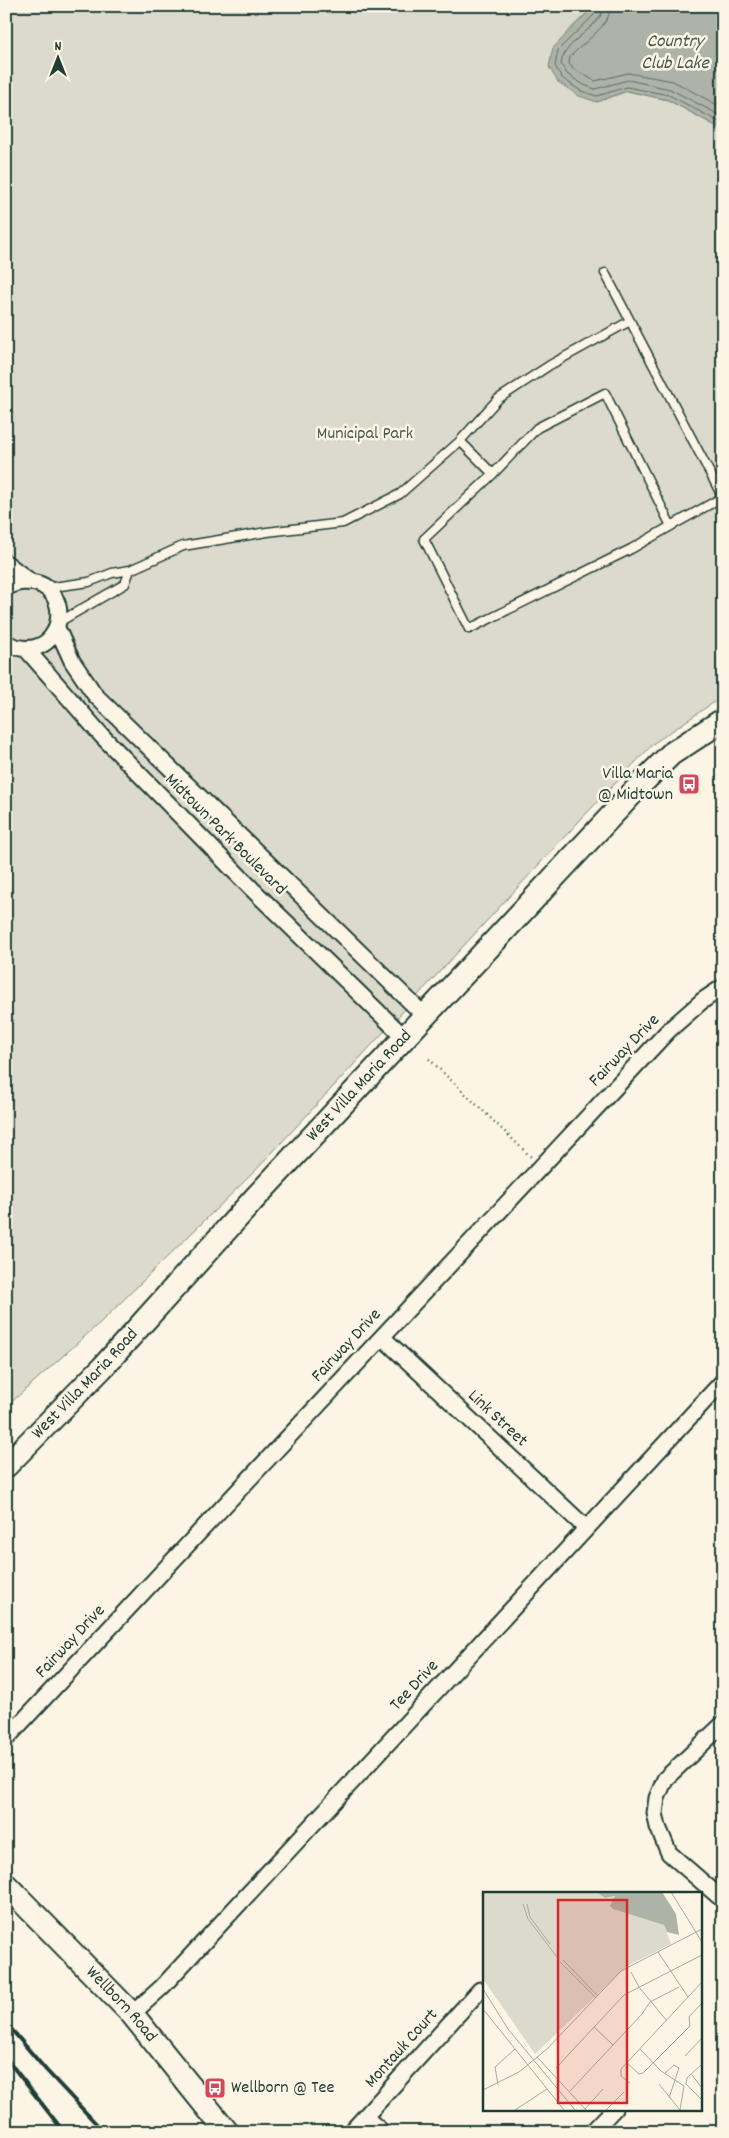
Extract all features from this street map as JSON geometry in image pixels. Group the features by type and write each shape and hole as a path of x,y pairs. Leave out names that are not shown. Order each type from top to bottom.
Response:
{"main road":[{"name":"West Villa Maria Road","path":"6,1466 102,1368 255,1198 654,771 671,754 723,720"},
{"name":"Wellborn Road","path":"6,1885 132,2014 227,2132"}],"street":[{"path":"6,563 31,582 46,588"},
{"path":"6,588 20,582 31,582"},
{"name":"Midtown Park Boulevard","path":"46,588 57,604 58,625 72,661 95,695 425,1016"},
{"path":"6,644 27,650 45,643 58,625"},
{"name":"Midtown Park Boulevard","path":"27,650 102,736 252,889 405,1038"},
{"name":"Fairway Drive","path":"6,1739 668,1031 702,1001 723,987"},
{"name":"Link Street","path":"382,1337 586,1528"},
{"name":"Tee Drive","path":"132,2014 162,1987 723,1381"},
{"path":"723,1724 664,1779 656,1798 658,1827 669,1853 723,1900"},
{"name":"Montauk Court","path":"352,2132 480,1990"},
{"path":"592,2132 613,2110"},
{"path":"366,2118 382,2132"}],"lane":[{"path":"605,273 723,497 631,549 469,629 424,539 493,474 537,428 605,393 671,526"},
{"path":"46,588 89,582 112,573 130,570 183,546 267,532 343,523 400,494 460,440 498,399 550,365 630,321"},
{"path":"460,440 493,474"},
{"path":"58,625 125,584 130,570"}],"path":[{"path":"429,1059 541,1167"}],"green space":[{"name":"Municipal Park","path":"6,6 594,6 565,34 597,102 627,91 668,100 723,130 723,696 654,743 582,818 257,1169 103,1320 6,1407"}],"water":[{"name":"Country Club Lake","path":"594,6 723,6 723,130 668,100 627,91 597,102 579,96 558,82 549,67 553,48"}],"railway":[{"path":"6,2023 46,2070 104,2132"},
{"path":"6,2058 64,2132"}],"place":[{"name":"Villa Maria @ Midtown","path":"689,784"},
{"name":"Wellborn @ Tee","path":"215,2088"}]}
